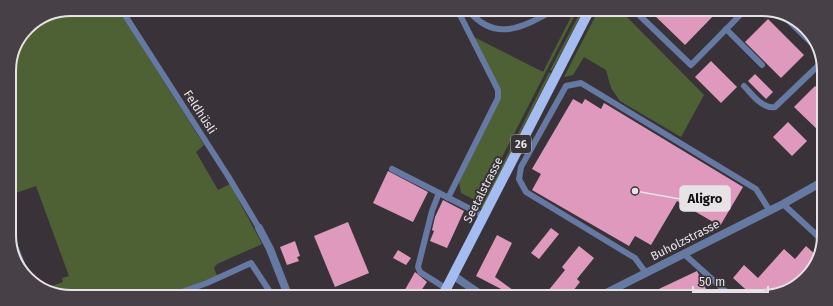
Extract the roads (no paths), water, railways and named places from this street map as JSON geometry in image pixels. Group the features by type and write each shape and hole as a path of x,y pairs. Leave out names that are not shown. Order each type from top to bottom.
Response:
{"main road":[{"name":"Seetalstrasse","path":"446,290 586,16"}],"street":[{"name":"Buholzstrasse","path":"612,290 770,211 817,185"},
{"path":"259,228 270,250 286,290"},
{"path":"454,276 474,290"}],"lane":[{"name":"Feldhüsli","path":"125,16 228,176 259,228"},
{"path":"448,198 498,98 498,90 461,16"},
{"path":"475,16 486,25 506,30 527,25 543,16"},
{"path":"640,16 691,65 739,16"},
{"path":"726,29 762,65"},
{"path":"744,86 762,104 770,108 775,107 817,65"},
{"path":"646,273 634,258 526,192 519,179 521,167 566,86 581,83 756,189 770,211"},
{"path":"392,169 484,216"},
{"path":"439,193 432,211 418,267 420,272 442,290"},
{"path":"783,204 817,235"},
{"path":"684,254 724,290"},
{"path":"187,290 207,283 251,263 269,290"}],"place":[{"name":"Aligro","path":"635,191"}]}
